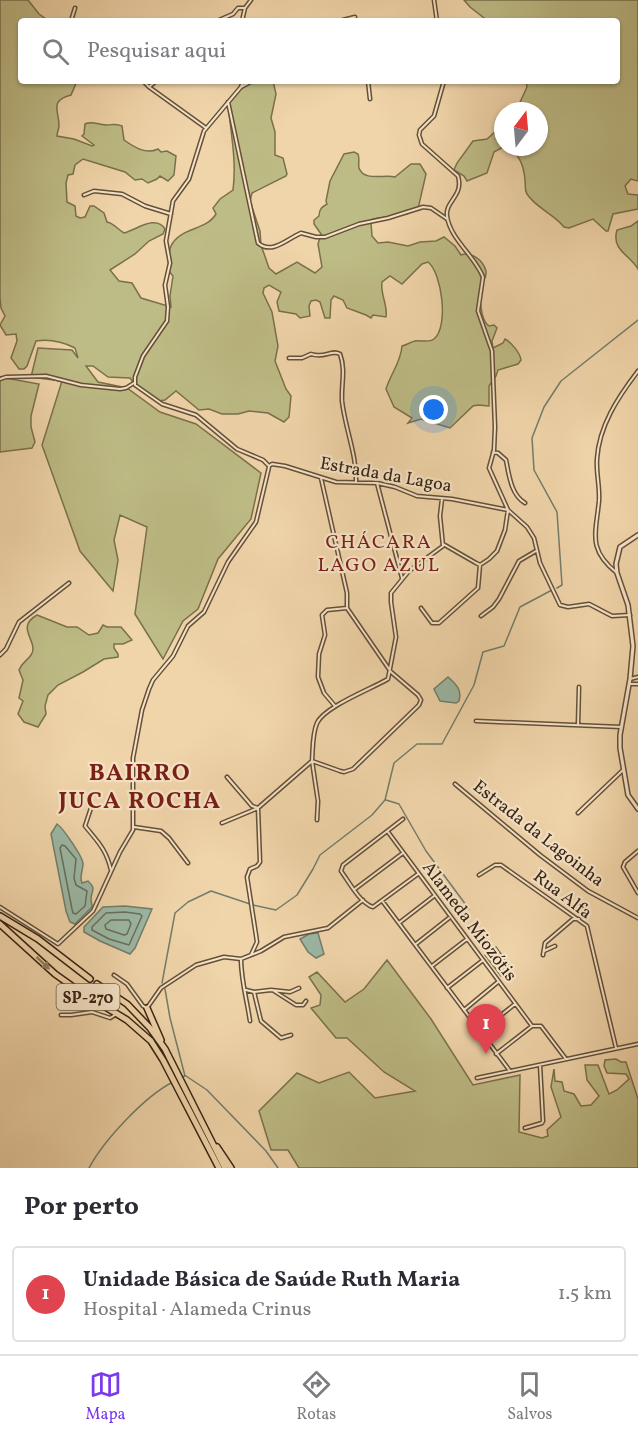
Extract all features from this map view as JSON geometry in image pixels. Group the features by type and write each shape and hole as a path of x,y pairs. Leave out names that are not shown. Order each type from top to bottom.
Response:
{"highway":[{"name":"SP-270","path":"0,916 38,939 90,979"},
{"name":"SP-270","path":"0,924 56,974 136,1027 151,1041 173,1072"},
{"name":"SP-270","path":"97,984 113,993 139,1014 165,1049 173,1072 219,1168"},
{"path":"147,1008 165,1049"},
{"name":"SP-270","path":"180,1087 228,1168"},
{"path":"198,1116 228,1168"}],"street":[{"path":"243,18 245,8 251,0"},
{"path":"434,0 437,18"},
{"path":"72,18 75,8"},
{"path":"224,18 233,14 238,8 245,8"},
{"path":"351,18 355,17"},
{"path":"146,84 206,128"},
{"path":"149,87 152,84"},
{"path":"0,379 46,376 81,386 120,389 134,383 143,356 167,321 165,285 170,263 166,241 175,198 187,182 206,128 241,87 246,84"},
{"path":"368,84 370,99"},
{"path":"443,84 434,116 420,130 419,135 422,144 453,171 460,183 457,196 447,212 448,219 453,232 483,278 478,311 492,358 496,441 489,468 508,510 531,533 540,563 557,601 562,606 589,604 612,616 630,615"},
{"path":"228,102 258,243 261,246 268,248 276,246 301,233 325,237 359,224 423,207 431,208 448,219"},
{"path":"84,195 94,191 122,194 145,206 171,214"},
{"path":"289,358 302,358 311,354 319,357 335,352 340,354 343,366 343,404 356,466 356,482"},
{"path":"617,573 603,559 595,541 599,494 598,449 616,402 638,371"},
{"name":"Estrada da Lagoa","path":"134,383 162,404 202,418 237,449 263,460 269,466 272,464 285,466 341,483 377,483 417,496 476,503 508,510"},
{"path":"494,452 506,460 508,477 519,500 525,503"},
{"path":"0,907 38,933 60,944 93,911 134,827 133,758 142,711 149,689 153,680 173,656 188,626 204,612 228,562 256,522 269,466"},
{"path":"312,761 344,772 353,769 419,705 420,698 391,672 346,608 347,593 321,478"},
{"path":"377,483 402,578"},
{"path":"317,820 318,801 312,761 316,724 335,706 388,680 396,629 390,596 402,578 416,565 441,550 443,544 440,516 442,499"},
{"path":"480,565 489,560 497,551 505,530 508,510"},
{"path":"638,535 620,547 616,564 630,615 633,646 620,748 628,798 638,809"},
{"path":"443,544 480,565"},
{"path":"482,615 499,599 519,561 537,551"},
{"path":"421,608 432,623 439,623 477,588 480,565"},
{"path":"0,655 6,649 19,622 69,583"},
{"path":"335,706 324,693 318,677 319,654 326,635 322,615 327,610 346,608"},
{"path":"630,682 638,677"},
{"path":"630,682 638,684"},
{"path":"578,725 579,687"},
{"path":"476,722 621,727"},
{"path":"222,823 258,808 312,761"},
{"path":"578,813 625,769"},
{"path":"227,777 252,806 258,808"},
{"name":"Estrada da Lagoinha","path":"455,784 540,855 588,891 638,918"},
{"path":"91,808 85,826 106,852 112,872"},
{"path":"251,955 256,942 254,909 248,877 250,869 260,862 258,808"},
{"path":"403,819 342,866 341,871 363,900 373,908 418,874"},
{"path":"134,827 158,829 165,833 188,863"},
{"name":"Alameda Miozótis","path":"388,832 532,1026 541,1026 566,1059"},
{"path":"638,851 625,862 623,867 638,893"},
{"path":"355,890 403,853"},
{"name":"Rua Alfa","path":"480,875 495,865 501,865 587,926 616,1048"},
{"path":"399,923 434,896"},
{"path":"114,975 127,984 147,1008 161,988 196,965 224,957 241,959 261,951 284,937 328,928 363,900"},
{"path":"383,902 510,1071"},
{"path":"416,944 450,918"},
{"path":"555,946 544,953 543,946 548,940 573,919 579,919"},
{"path":"432,966 467,939"},
{"path":"241,959 250,1021"},
{"path":"447,988 482,961"},
{"path":"464,1010 498,982"},
{"path":"246,990 290,992 299,988"},
{"path":"272,990 296,1005 303,1005 306,1000"},
{"path":"254,992 261,1021 281,1038 291,1035"},
{"path":"480,1032 515,1004"},
{"path":"61,1015 90,1011 114,1018 116,1014"},
{"path":"496,1054 532,1026"},
{"path":"477,1078 638,1044"},
{"path":"525,1128 542,1123 543,1119 540,1065"}],"shaded area":[{"path":"0,0 28,0 45,18 18,18 18,84 76,84 71,95 64,97 58,103 57,136 92,146 94,145 82,136 85,124 90,122 118,125 122,126 124,140 136,148 145,151 158,149 176,156 174,175 168,181 160,176 148,183 142,179 135,180 125,172 83,159 75,165 73,174 68,175 66,183 67,202 75,206 76,216 80,218 85,217 90,206 94,206 104,213 107,222 124,233 151,223 161,225 165,229 163,234 149,241 135,254 110,270 119,281 132,283 141,298 171,307 173,276 168,270 171,246 180,235 212,219 216,214 213,208 220,199 233,190 234,156 228,101 238,90 248,84 274,84 276,94 271,118 275,132 275,155 283,158 287,174 252,193 250,201 269,268 276,274 297,262 315,273 322,267 318,244 321,234 314,220 319,216 321,208 327,204 330,181 344,154 354,152 358,154 359,168 365,175 370,176 395,177 411,164 420,164 426,174 418,209 407,214 373,219 372,236 378,243 388,242 408,246 420,242 436,241 444,237 455,246 461,255 473,255 486,271 481,289 482,313 489,326 494,325 497,328 492,341 493,348 503,343 505,339 515,348 521,360 518,364 498,370 489,386 489,406 473,406 450,428 421,419 408,423 412,418 394,407 386,389 400,357 402,346 415,341 432,340 439,333 442,300 437,277 428,262 422,264 402,284 390,276 382,282 386,317 373,315 371,318 347,308 343,300 334,296 331,300 330,318 325,318 320,302 316,300 311,301 309,306 310,316 300,318 296,314 279,311 277,302 281,292 269,285 264,288 263,293 272,312 278,346 275,361 291,396 289,417 284,422 268,413 249,411 222,414 209,409 199,410 176,391 165,400 158,401 135,385 130,378 108,377 93,366 86,366 98,382 127,388 160,412 196,424 261,473 251,519 218,559 198,609 183,621 163,659 135,614 147,527 120,515 114,540 118,560 113,591 80,551 42,445 62,381 31,377 38,348 72,350 78,358 75,348 46,340 36,341 27,366 19,369 11,358 17,341 16,334 6,335 0,325 5,316 0,298"},
{"path":"464,0 638,0 638,181 631,179 625,186 628,194 638,195 638,209 613,214 608,231 593,219 569,228 564,227 535,203 526,192 522,165 517,156 548,156 548,102 520,102 526,84 620,84 620,18 484,18"},
{"path":"494,133 494,152 487,173 467,181 464,176 454,170 457,163 473,141 487,139"},
{"path":"638,221 638,269 622,252 616,237 617,230 631,226"},
{"path":"0,377 39,384 31,416 35,442 32,448 0,452"},
{"path":"37,615 67,627 77,627 89,635 98,633 103,625 121,627 132,640 123,644 114,644 118,657 104,659 58,685 48,695 45,706 46,714 38,727 24,722 18,714 23,701 19,698 23,680 19,670 33,650 27,630 31,620"},
{"path":"496,947 512,969 501,976 485,955"},
{"path":"387,960 431,1019 473,1085 520,1075 519,1132 542,1138 548,1136 547,1130 561,1117 551,1087 554,1069 555,1081 562,1082 564,1091 574,1094 581,1106 591,1105 599,1096 587,1080 585,1065 598,1065 609,1094 629,1079 626,1074 607,1073 604,1066 605,1060 616,1059 626,1062 638,1099 638,1168 299,1168 288,1150 271,1150 259,1111 297,1073 319,1083 349,1072 375,1098 415,1091 384,1072 347,1038 336,1038 311,1008 320,1005 321,995 309,977 317,972 345,1002 364,989"}],"water":[{"path":"448,677 459,691 459,701 456,703 440,701 434,689"},
{"path":"57,824 82,860 82,883 88,881 93,888 92,907 75,924 70,922 66,911 51,834"},
{"path":"125,906 152,909 135,948 130,954 84,932 84,927 103,907"},
{"path":"318,933 324,954 316,958 308,952 300,939 309,934"}],"waterway":[{"path":"557,588 562,585 557,512 534,470 532,438 544,407 561,381 638,320"},
{"path":"162,983 175,913 188,902 211,891 276,910 297,895 320,855 372,815 385,800 394,763 417,744 442,744 474,685 483,652 504,646 520,607 552,590"},
{"path":"386,800 399,804 426,851 469,909"},
{"path":"165,989 185,1076 182,1077"},
{"path":"186,1076 207,1090 266,1151 278,1168"},
{"path":"89,1168 126,1120 150,1097 173,1082"}],"place":[{"name":"Unidade Básica de Saúde Ruth Maria","path":"486,1054"}],"district":[{"name":"CHÁCARA LAGO AZUL","path":"379,552"},
{"name":"BAIRRO JUCA ROCHA","path":"140,786"}]}
